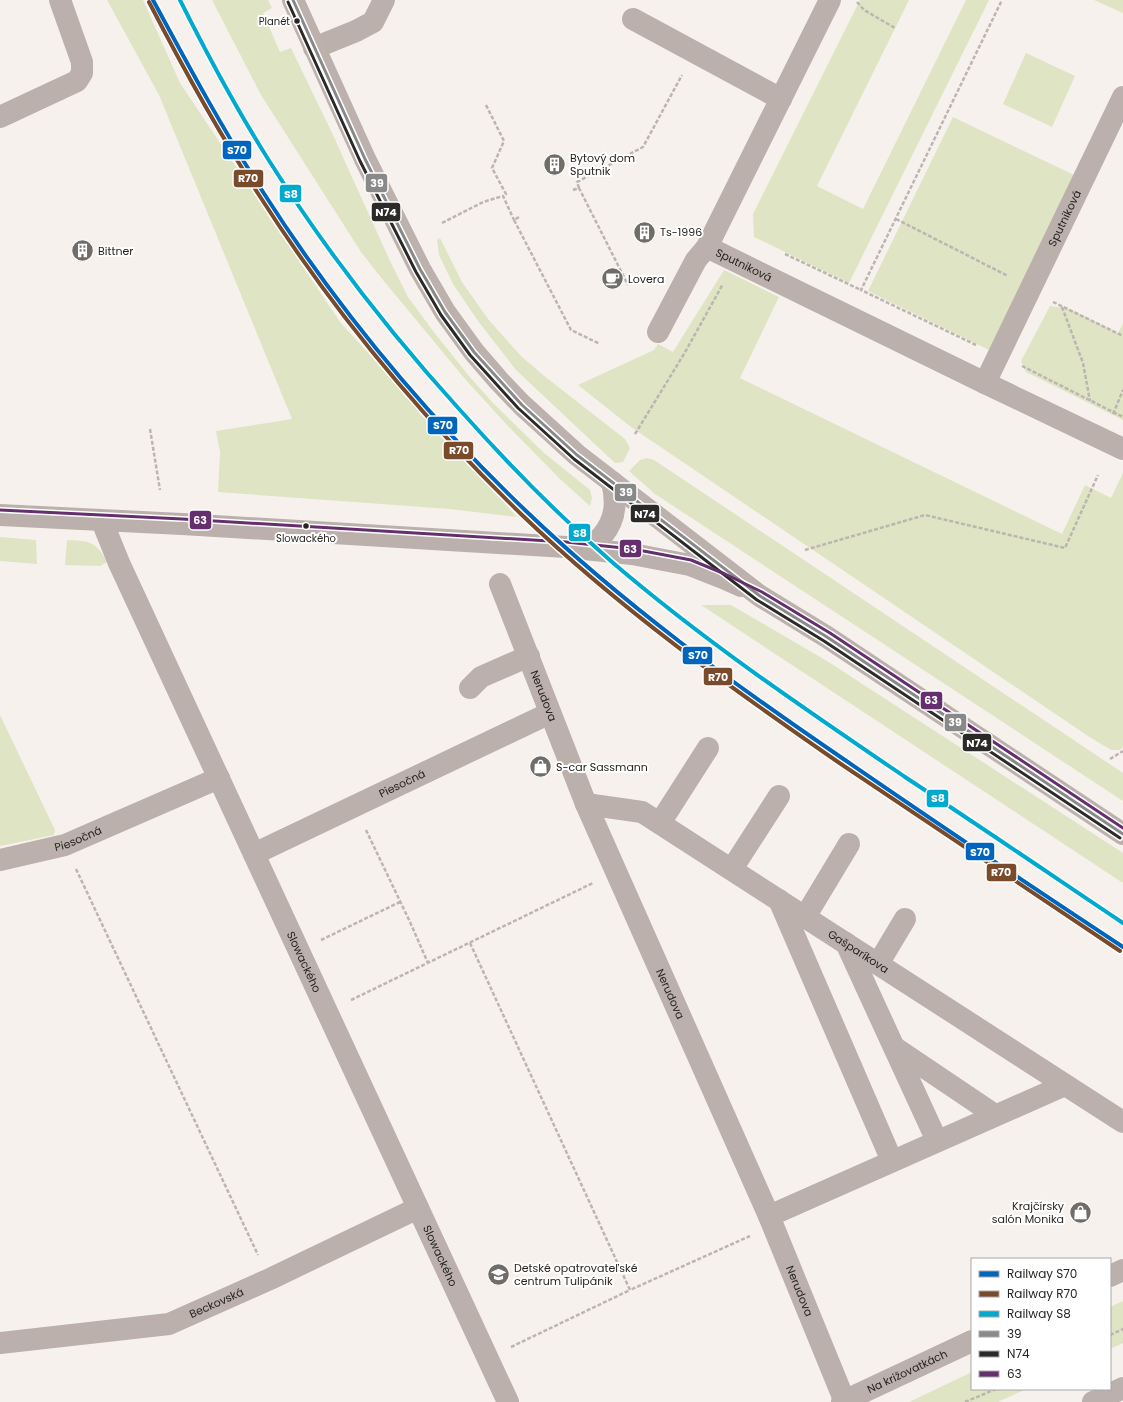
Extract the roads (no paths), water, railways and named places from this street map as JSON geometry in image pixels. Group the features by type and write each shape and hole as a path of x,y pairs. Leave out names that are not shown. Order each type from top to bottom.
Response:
{"main road":[{"path":"293,0 364,159 420,269 446,312 474,352 499,381 577,455 760,596 834,642 1123,834"}],"street":[{"path":"0,117 77,80 82,73 82,62 60,0"},
{"path":"314,48 356,31 373,22 384,0"},
{"name":"Sputniková","path":"830,0 707,248 1123,449"},
{"path":"633,19 781,99"},
{"name":"Sputniková","path":"985,383 997,358 1039,294 1123,97"},
{"path":"658,332 696,260 707,248"},
{"path":"580,549 593,545 606,531 612,521 615,508 615,495 612,482"},
{"path":"0,516 182,524 580,549 632,554 690,565 723,578 760,596"},
{"name":"Slowackého","path":"102,521 254,854 508,1402"},
{"name":"Nerudova","path":"500,584 586,804 771,1221 844,1402"},
{"path":"470,688 481,677 529,656"},
{"name":"Piesočná","path":"254,854 550,713"},
{"path":"660,823 708,748"},
{"name":"Piesočná","path":"0,860 65,845 219,778"},
{"path":"732,869 780,796"},
{"name":"Gašparíkova","path":"586,804 642,812 1123,1122"},
{"path":"805,917 849,844"},
{"path":"779,900 892,1161"},
{"path":"878,964 905,919"},
{"path":"846,944 937,1141"},
{"path":"894,1047 995,1115"},
{"path":"771,1221 892,1161 1065,1085"},
{"name":"Beckovská","path":"0,1343 169,1324 270,1279 418,1208"},
{"path":"1111,1276 1123,1270"},
{"name":"Na križovatkách","path":"844,1402 971,1341"}],"rail line":[{"name":"S70","path":"153,0 234,145 291,235 321,277 385,359 419,399 489,475 526,511 601,578 719,671 877,782 1123,947"},
{"name":"S8","path":"180,0 222,81 256,140 289,192 358,289 434,380 496,450 534,489 612,562 719,647 830,726 1123,923"},
{"name":"R70","path":"149,2 188,76 230,148 287,238 317,280 381,362 415,402 485,478 522,515 597,582 715,675 838,762 1120,951"}],"place":[{"name":"Planét","path":"297,21"},
{"name":"Bytový dom Sputnik","path":"554,164"},
{"name":"Ts-1996","path":"645,232"},
{"name":"Bittner","path":"83,251"},
{"name":"Lovera","path":"612,279"},
{"name":"Slowackého","path":"306,526"},
{"name":"S-car Sassmann","path":"541,767"},
{"name":"Krajčírsky salón Monika","path":"1080,1212"},
{"name":"Detské opatrovateľské centrum Tulipánik","path":"498,1274"}]}
